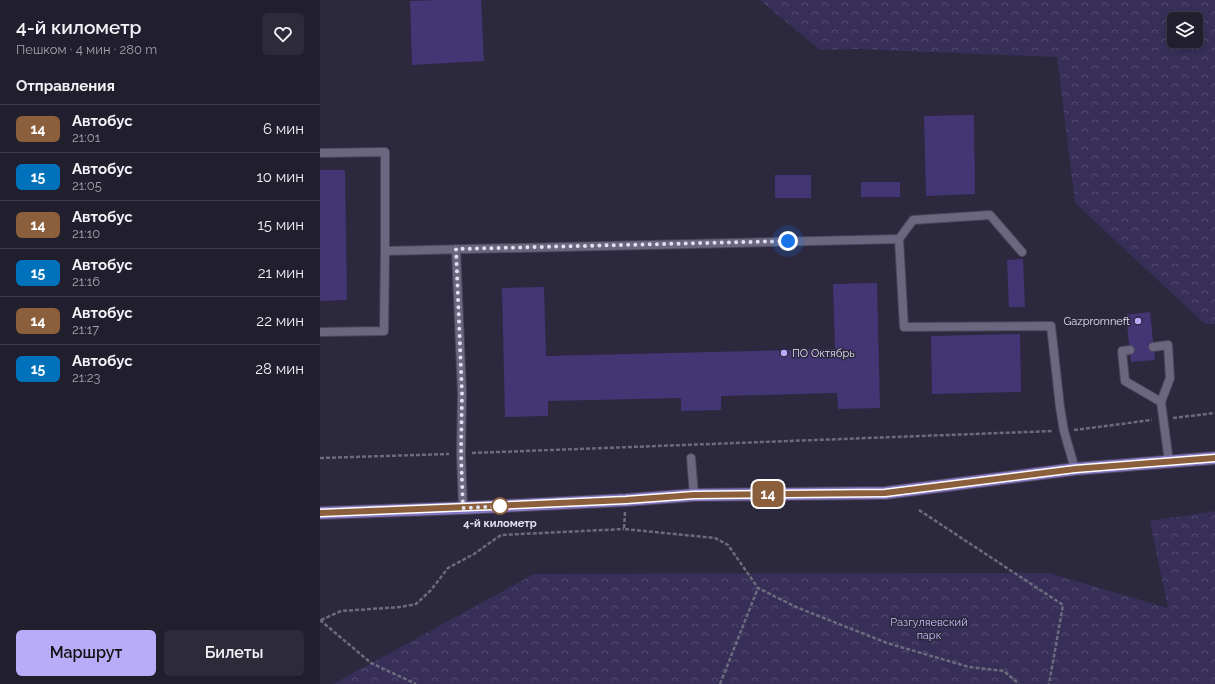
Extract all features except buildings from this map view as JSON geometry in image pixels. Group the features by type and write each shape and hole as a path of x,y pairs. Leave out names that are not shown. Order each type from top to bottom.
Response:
{"main road":[{"path":"320,513 463,508 694,495 885,493 1075,469 1215,458"}],"lane":[{"path":"320,153 385,152 384,331 320,332"},
{"path":"1022,252 990,215 913,220 899,238 904,327 1051,326 1064,431 1075,469"},
{"path":"385,251 899,238"},
{"path":"456,249 462,394 461,454 463,508"},
{"path":"1153,347 1168,345 1170,378 1161,402 1169,462"},
{"path":"1130,350 1122,350 1125,381 1161,402"},
{"path":"691,458 694,495"}],"path":[{"path":"320,458 1064,431 1215,413"},
{"path":"624,529 626,500"},
{"path":"919,510 1063,605 1049,684"},
{"path":"416,684 371,663 321,620 341,611 401,607 416,604 431,590 448,568 474,554 500,535 624,529 715,538 728,545 758,588 796,607 887,643 968,666 1004,671 1019,684"},
{"path":"720,684 758,588"}],"green space":[{"path":"760,0 1215,0 1215,324 1205,324 1075,203 1057,57 859,49 820,50"},
{"name":"Разгуляевский парк","path":"1215,511 1215,684 333,684 534,574 1049,573 1168,608 1150,521"}],"bus line":[{"name":"14","path":"320,513 626,500 694,495 885,493 1075,469 1215,458"}],"place":[{"name":"Gazpromneft","path":"1138,321"},
{"name":"ПО Октябрь","path":"784,353"},
{"name":"4-й километр","path":"500,506"}],"route":[{"path":"500,506 507,506 463,508 461,454 462,394 456,249 788,241"}]}
